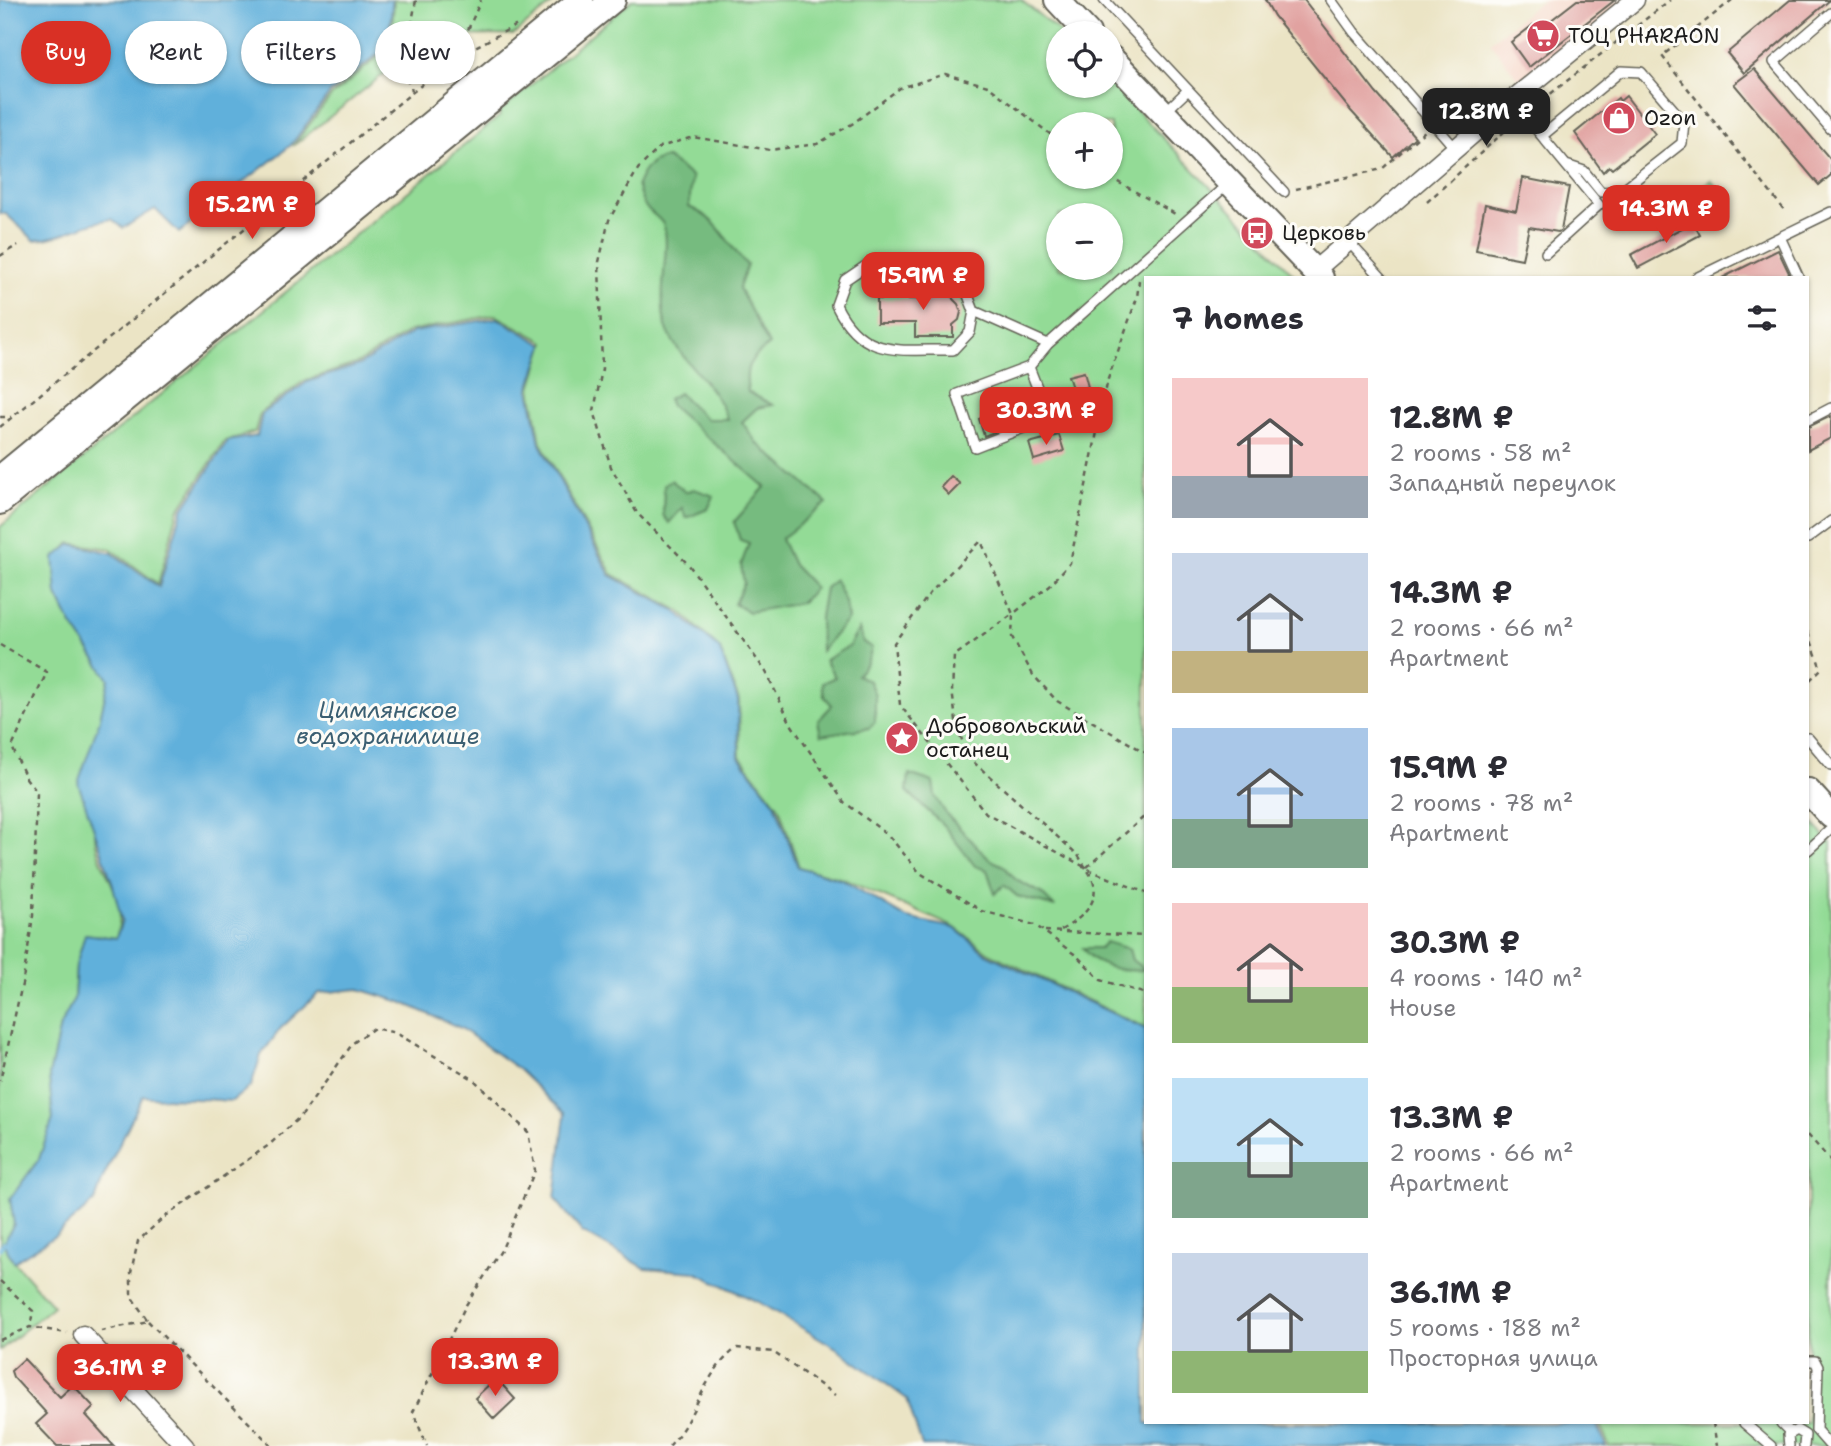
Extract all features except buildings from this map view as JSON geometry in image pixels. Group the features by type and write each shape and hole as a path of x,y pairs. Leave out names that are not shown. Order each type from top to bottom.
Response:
{"main road":[{"path":"0,478 581,0"},
{"path":"0,502 613,0"},
{"path":"1056,0 1076,21"},
{"path":"1123,70 1318,274"},
{"path":"1809,792 1831,816"}],"street":[{"path":"1318,274 1348,240 1455,148 1518,107 1625,4"},
{"path":"83,1335 185,1446"}],"lane":[{"path":"1104,0 1284,192"},
{"path":"1331,0 1354,32 1455,148"},
{"path":"1831,13 1774,62 1831,128"},
{"path":"1542,135 1621,71 1641,72 1684,122 1682,144 1621,191 1601,192 1584,171 1566,165"},
{"path":"1164,113 1188,90"},
{"path":"1518,107 1599,205 1546,253"},
{"path":"1029,367 1049,418 975,447 957,394 1029,367 1048,344 1230,182"},
{"path":"1700,276 1831,212"},
{"path":"1780,237 1796,276"},
{"path":"1348,240 1380,276"},
{"path":"974,311 970,332 953,350 878,349 846,326 836,305 845,280 870,262 940,262 963,282 974,311 1048,344"},
{"path":"1809,419 1831,408"},
{"path":"1809,537 1831,521"},
{"path":"1809,739 1831,765"},
{"path":"1809,849 1831,829"},
{"path":"1809,1361 1815,1361 1818,1367 1816,1430"},
{"path":"1809,1420 1829,1446"},
{"path":"1748,1424 1771,1446"},
{"path":"1782,1424 1790,1432"},
{"path":"1805,1435 1816,1430"},
{"path":"1790,1432 1801,1431 1805,1435"},
{"path":"1788,1445 1790,1432"},
{"path":"1804,1446 1805,1435"}],"path":[{"path":"413,92 403,72 416,0"},
{"path":"472,21 481,0"},
{"path":"1427,202 1518,107 1670,0"},
{"path":"1732,0 1662,56 1785,211"},
{"path":"475,47 518,24 527,23"},
{"path":"1046,131 988,86 945,74 900,88 852,124 817,144 770,150 693,137 660,147 638,169 609,220 599,262 602,369 594,411 611,467 637,513 689,565 766,672 791,724 844,802 888,835 920,873 982,911 1035,925 1077,956 1101,980 1144,993"},
{"path":"0,427 423,84"},
{"path":"1284,192 1382,169 1433,123"},
{"path":"1123,185 1186,220"},
{"path":"0,256 18,245"},
{"path":"1061,930 1090,909 1096,894 1092,876 1078,855 970,759 957,728 952,690 954,656 1050,585 1070,563 1108,379 1137,298 1140,262"},
{"path":"0,417 11,417"},
{"path":"1144,752 1057,701 1033,675 1012,637 1013,614 981,541 930,593 894,643 900,705 986,813 1086,868 1144,892"},
{"path":"1809,635 1821,669 1809,681"},
{"path":"0,645 47,672 12,747 26,778 37,792 33,916 23,980 0,1081"},
{"path":"1086,868 1144,817"},
{"path":"1043,931 1144,936"},
{"path":"272,1446 148,1321 131,1296 131,1273 138,1241 163,1218 269,1145 303,1114 353,1043 374,1028 396,1033 473,1079 528,1132 535,1170 502,1249 466,1306 413,1412 427,1446"},
{"path":"1809,1136 1831,1161"},
{"path":"0,1281 33,1311 30,1327"},
{"path":"0,1340 30,1327 83,1335 148,1321"},
{"path":"669,1446 682,1432 718,1362 737,1348 773,1352 835,1395"},
{"path":"1713,1424 1717,1446"}],"shaded area":[{"path":"1543,0 1628,0 1523,85 1490,42"}],"green space":[{"path":"394,0 557,0 513,35 475,35 475,21 393,21"},
{"path":"632,0 1021,0 1046,21 1046,98 1123,98 1123,96 1295,276 1144,276 1144,1027 989,953 954,927 843,879 799,867 779,807 740,756 739,700 720,649 680,611 612,574 541,443 531,388 545,342 495,315 410,331 358,363 304,381 260,413 255,432 225,441 178,511 158,584 111,549 70,543 55,559 57,595 72,625 109,679 97,756 95,835 101,860 116,896 119,923 116,938 86,934 76,965 74,999 60,1026 49,1076 53,1119 39,1159 10,1199 14,1224 3,1243 14,1262 53,1306 0,1350 0,527 500,116 499,112"},
{"path":"375,59 375,81 293,146 331,96 345,84 361,84 361,71"},
{"path":"667,158 692,177 689,207 716,225 747,265 739,288 769,345 750,364 747,376 748,392 773,405 757,408 742,422 757,443 827,503 781,539 793,565 815,588 801,603 749,612 734,604 744,583 741,565 749,543 740,540 734,522 765,487 671,406 668,399 679,393 706,419 727,419 714,393 678,350 663,314 665,233 661,221 644,205 637,185 648,167"},
{"path":"1711,180 1721,193 1687,219 1677,205"},
{"path":"671,480 686,492 694,489 714,496 708,509 686,518 682,508 669,523 663,515 664,485"},
{"path":"835,580 845,602 848,619 821,651 820,617 825,588"},
{"path":"859,629 863,642 872,648 867,663 857,675 869,681 875,695 875,722 869,728 821,735 818,721 832,705 824,696 822,683 835,677 825,660 849,646"},
{"path":"909,774 933,782 935,796 947,815 989,859 1004,866 1016,880 1041,893 1055,907 1017,896 1004,885 995,894 987,870 975,866 943,825 907,791"},
{"path":"1809,819 1831,843 1831,1446 1609,1446 1599,1424 1809,1424"},
{"path":"1106,942 1129,949 1132,960 1144,970 1110,968 1095,961 1083,948 1100,948"}],"water":[{"path":"0,0 392,0 390,21 375,21 375,57 361,68 361,21 241,21 241,84 341,84 330,93 291,145 179,233 155,209 123,228 112,219 34,240 6,214 0,214"},
{"name":"Цимлянское водохранилище","path":"497,318 544,345 529,389 540,444 610,575 674,610 719,648 738,700 739,757 775,803 798,867 842,880 907,918 954,928 988,955 1144,1028 1144,1424 1596,1424 1606,1446 922,1446 907,1399 838,1349 758,1302 695,1272 645,1268 582,1232 555,1199 565,1114 518,1069 461,1028 401,1002 359,989 319,993 281,1028 261,1055 251,1086 232,1101 143,1096 103,1178 95,1201 55,1236 14,1262 3,1243 14,1224 10,1199 39,1159 53,1119 49,1076 60,1026 74,999 76,965 85,934 116,938 122,921 112,882 78,783 99,722 109,679 72,625 57,595 54,558 71,544 112,553 159,587 182,510 228,441 257,436 262,414 307,382 359,365 413,332"}],"waterway":[{"path":"0,1248 3,1243"}],"place":[{"name":"ТОЦ PHARAON","path":"1543,36"},
{"name":"Ozon","path":"1619,118"},
{"name":"Церковь","path":"1257,233"},
{"name":"Добровольский останец","path":"902,738"}]}
